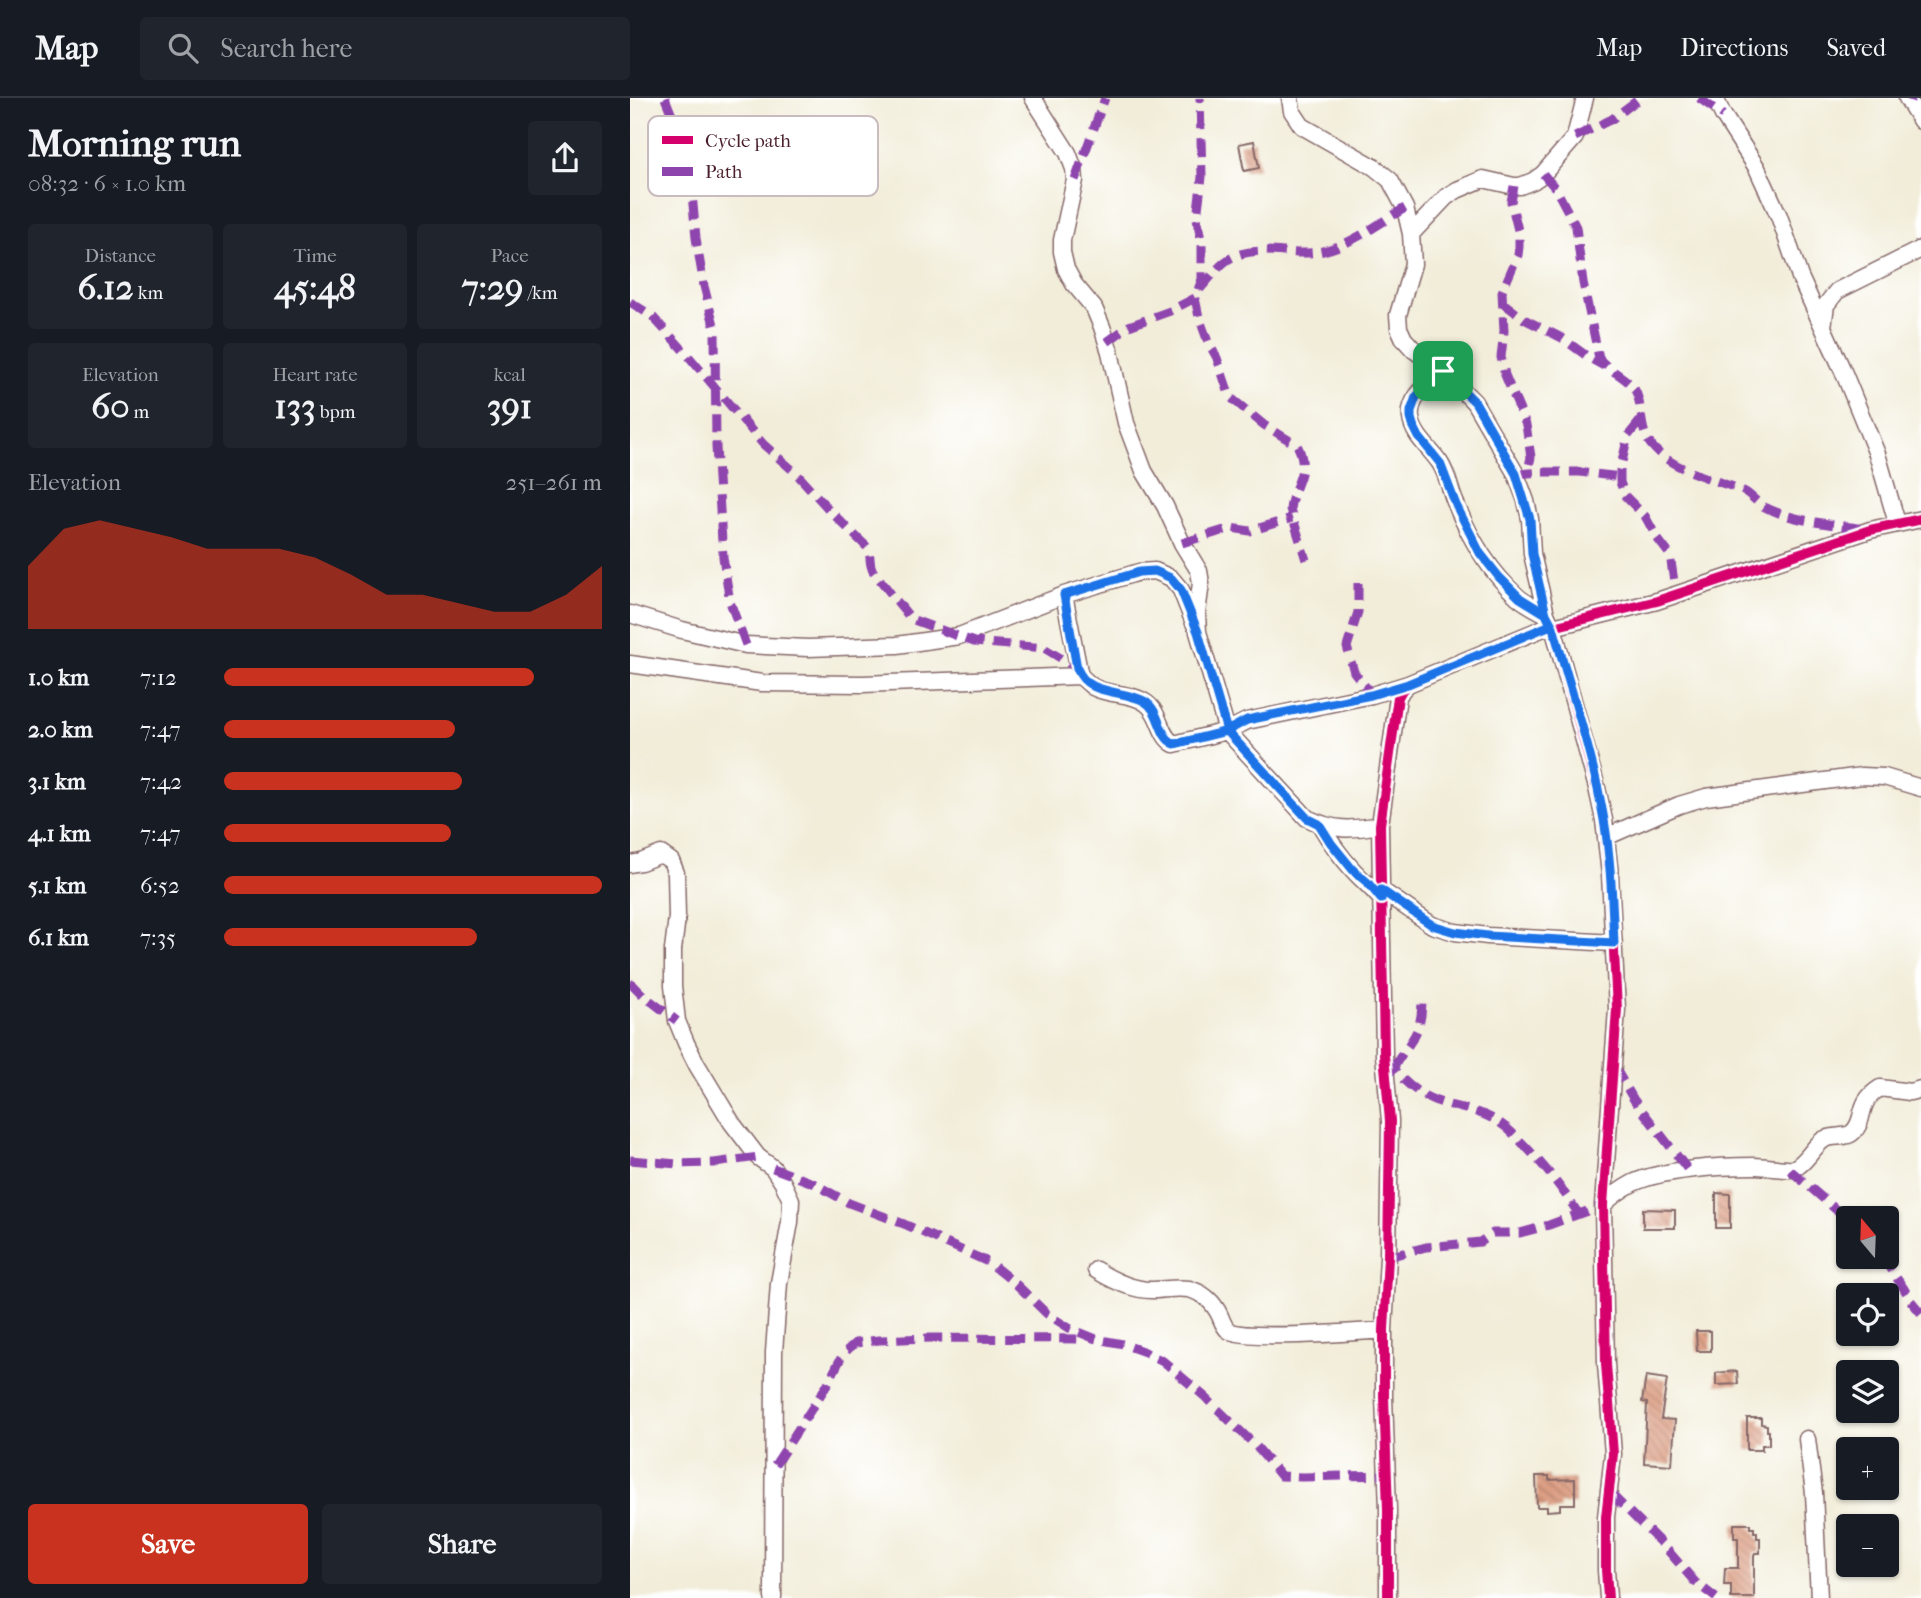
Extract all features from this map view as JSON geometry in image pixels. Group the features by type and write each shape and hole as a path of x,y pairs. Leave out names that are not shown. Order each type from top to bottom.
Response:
{"street":[{"path":"1033,98 1068,153 1073,169 1075,180 1062,240 1066,269 1094,309 1102,327 1126,423 1143,471 1166,506 1182,543 1199,571 1201,583 1197,613 1198,632"},
{"path":"1290,98 1292,111 1302,126 1374,167 1390,180 1405,208 1411,234 1413,264 1397,323 1404,339 1414,351 1443,371 1475,402 1516,474 1530,519 1532,554 1594,776 1611,875 1617,1009 1603,1205 1606,1364 1613,1454 1605,1543 1608,1598"},
{"path":"1411,234 1457,190 1483,179 1520,186 1543,174 1575,137 1585,98"},
{"path":"1715,98 1757,168 1779,216 1800,277 1877,454 1897,523"},
{"path":"1907,98 1921,121"},
{"path":"1823,327 1826,305 1837,291 1921,249"},
{"path":"1443,371 1416,397 1411,411 1413,425 1440,463 1456,505 1480,553 1520,598 1550,622"},
{"path":"630,664 762,683 862,684 1080,676 1099,689 1145,701 1155,712 1167,739 1172,743 1227,731 1247,720 1371,695 1408,684 1550,622 1657,601 1870,530 1921,519"},
{"path":"630,614 681,630 746,645 808,648 897,645 959,636 1064,595 1139,572 1155,571 1171,578 1181,590 1198,632 1227,731 1307,818 1337,829 1360,829 1380,825"},
{"path":"1064,595 1080,676"},
{"path":"1388,1598 1384,1330 1390,1121 1384,1055 1380,825 1398,697 1408,684"},
{"path":"1606,837 1679,805 1706,797 1862,776 1884,777 1921,789"},
{"path":"1319,824 1353,870 1381,894 1432,925 1455,932 1488,936 1614,943"},
{"path":"630,864 661,854 671,861 677,885 673,986 677,1021 697,1065 732,1122 758,1157 773,1168 791,1200 790,1222 779,1283 774,1352 773,1598"},
{"path":"1603,1205 1636,1182 1665,1174 1735,1167 1777,1167 1790,1170 1828,1137 1850,1135 1858,1124 1863,1104 1880,1088 1910,1092 1921,1089"},
{"path":"1096,1270 1116,1282 1134,1287 1150,1290 1189,1289 1204,1296 1214,1305 1227,1329 1233,1332 1282,1335 1384,1330"},
{"path":"1807,1439 1814,1493 1819,1598"}],"building":[{"path":"1254,141 1259,168 1244,171 1239,144"},
{"path":"1716,1193 1730,1194 1730,1228 1716,1228"},
{"path":"1643,1209 1675,1210 1675,1228 1643,1228"},
{"path":"1696,1331 1711,1331 1711,1351 1697,1351"},
{"path":"1737,1371 1738,1384 1716,1385 1716,1373"},
{"path":"1646,1376 1667,1379 1661,1419 1675,1420 1672,1465 1644,1463 1647,1403 1642,1402"},
{"path":"1747,1418 1761,1418 1761,1424 1767,1425 1769,1445 1762,1445 1762,1450 1747,1450"},
{"path":"1536,1476 1549,1476 1549,1480 1575,1479 1575,1504 1560,1504 1560,1510 1547,1511 1547,1507 1537,1507"},
{"path":"1734,1524 1751,1524 1754,1532 1757,1532 1757,1538 1760,1538 1760,1553 1754,1555 1754,1598 1731,1598 1731,1585 1724,1585 1725,1568 1738,1568 1738,1538 1734,1538"}],"marked path":[{"path":"665,98 672,116"},
{"path":"1075,180 1105,98"},
{"path":"1107,342 1129,326 1170,311 1195,298 1202,279 1202,245 1197,218 1202,177 1200,98"},
{"path":"1575,137 1612,119 1640,98"},
{"path":"1699,98 1723,115"},
{"path":"1543,174 1556,189 1576,227 1583,283 1599,358 1635,390 1645,433 1652,446 1677,465 1743,491 1762,506 1792,517 1864,529"},
{"path":"1514,186 1511,202 1519,234 1519,247 1502,292 1504,331 1501,357 1505,375 1526,425 1531,457 1527,475"},
{"path":"692,196 704,286 715,329 716,447 723,557 730,602 746,645"},
{"path":"1200,289 1222,264 1231,258 1253,252 1312,253 1334,248 1405,208"},
{"path":"1195,298 1199,317 1230,397 1264,425 1297,445 1301,454 1302,470 1290,509 1306,560"},
{"path":"630,302 652,316 763,444 796,473 867,547 873,571 911,619 974,642 1044,648 1077,668"},
{"path":"1502,302 1524,319 1562,338 1604,366"},
{"path":"1640,421 1628,436 1620,482 1625,496 1645,516 1670,555 1676,595"},
{"path":"1516,474 1580,472 1620,477"},
{"path":"1182,543 1231,528 1250,531 1292,518"},
{"path":"1358,583 1358,612 1347,647 1354,672 1372,695"},
{"path":"630,982 677,1021"},
{"path":"1393,1069 1417,1030 1422,999"},
{"path":"1386,1058 1395,1071 1420,1093 1484,1115 1508,1129 1548,1172 1578,1213"},
{"path":"1614,1066 1634,1100 1689,1171"},
{"path":"630,1160 678,1164 714,1163 758,1157"},
{"path":"773,1168 813,1183 849,1203 904,1224 990,1263 1047,1314 1069,1328 1096,1339 1123,1344 1163,1361 1256,1446 1281,1476 1387,1475"},
{"path":"1790,1170 1836,1210"},
{"path":"1388,1257 1426,1247 1480,1242 1493,1233 1520,1233 1603,1205"},
{"path":"1890,1269 1921,1313"},
{"path":"775,1465 827,1385 843,1354 855,1343 931,1338 1086,1339"},
{"path":"1610,1493 1664,1546 1695,1582 1716,1598"}],"cycle path":[{"path":"1388,1598 1384,1330 1390,1121 1384,1055 1380,825 1398,697 1408,684 1551,625 1553,627 1657,601 1870,530 1921,519"},
{"path":"1553,627 1597,788 1604,820 1610,875 1617,1009 1603,1205 1606,1364 1613,1454 1606,1517 1608,1598"}],"route":[{"path":"1443,371 1416,397 1411,411 1413,425 1440,463 1456,505 1480,553 1520,598 1546,614 1551,625 1553,627 1604,820 1611,875 1614,943 1455,932 1432,925 1381,890 1381,899 1353,870 1319,824 1307,818 1227,731 1198,632 1181,590 1171,578 1155,571 1139,572 1064,595 1077,668 1080,676 1093,687 1145,701 1155,712 1167,739 1175,744 1227,731 1247,720 1371,695 1408,684 1551,625 1532,554 1526,501 1516,474 1475,402 1443,371"}]}
